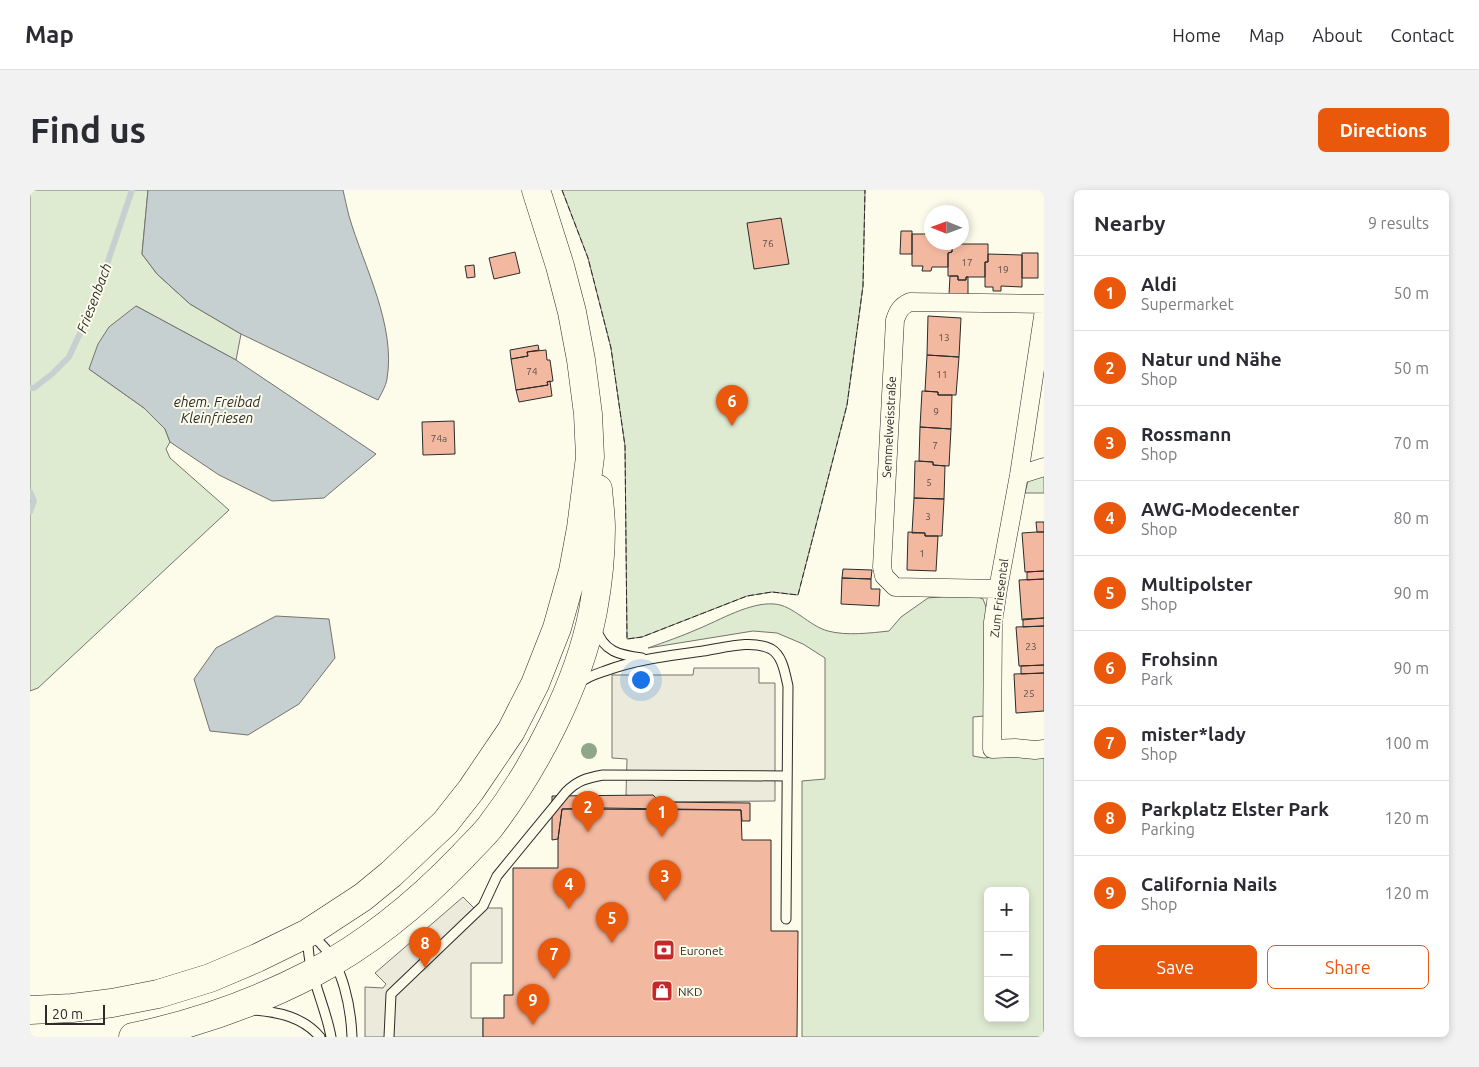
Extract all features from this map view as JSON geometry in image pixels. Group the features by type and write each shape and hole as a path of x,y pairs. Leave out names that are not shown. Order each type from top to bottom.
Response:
{"main road":[{"path":"30,1010 72,1008 112,1003 158,994 210,978 308,933 363,896 391,874 445,823 471,790 510,731 535,684 557,628 573,571 586,496 590,457 588,414 572,312 560,266 536,190"},
{"path":"133,1037 194,1022 231,1010 323,967 352,950 378,931 438,882 489,829 523,780 546,739 568,691 582,653 593,612 601,528 598,489 590,457"}],"street":[{"name":"Semmelweisstraße","path":"998,589 895,586 884,576 882,567 895,320 897,313 903,305 910,302 1044,304"},
{"path":"1044,310 1019,475 1044,467"},
{"name":"Zum Friesental","path":"1019,475 993,622 992,749 1044,749"}],"lane":[{"path":"593,612 597,631 608,648 620,655 644,659"},
{"path":"568,691 582,680 594,674 644,659 752,644 771,649 776,654 783,666 788,686 786,919"},
{"path":"390,1037 391,994 483,906 497,876 573,784 586,778 603,775 787,776"},
{"path":"308,933 308,953 346,994 352,1024 352,1037"},
{"path":"308,933 322,945 331,1037"},
{"path":"231,1010 272,1011 286,1015 313,1029 320,1037"}],"green space":[{"path":"30,190 148,190 142,254 157,274 190,304 241,334 236,360 136,306 89,369 144,408 165,429 170,442 166,449 170,458 229,510 38,688 30,691"},
{"path":"562,190 865,190 863,286 847,405 798,595 772,592 747,596 642,637 627,639 625,446 611,348 588,258"},
{"path":"1044,476 1044,493 1025,493 1028,481"},
{"path":"970,594 983,599 988,612 984,716 973,717 973,756 984,758 1044,752 1044,1037 802,1037 802,781 825,779 825,658 803,644 777,633 753,631 648,648 692,632 735,612 765,604 781,605 814,625 835,633 850,634 889,631 901,617 928,598"}],"shaded area":[{"path":"694,668 759,668 759,683 775,683 775,801 660,802 626,795 627,759 612,758 612,675 693,675"},
{"path":"463,897 474,908 502,908 502,963 471,963 471,1018 483,1018 483,1037 365,1037 365,987 383,988 386,984 375,973"}],"water":[{"path":"148,190 343,190 355,235 377,296 387,338 389,359 387,379 378,400 241,334 190,304 157,274 142,254"},
{"name":"ehem. Freibad Kleinfriesen","path":"136,306 236,360 376,454 324,498 272,501 219,475 170,442 165,429 144,408 89,369 98,344 109,327"},
{"path":"276,616 329,619 335,658 299,704 248,735 210,731 194,679 216,648"}],"building":[{"path":"781,218 789,264 754,269 747,223"},
{"path":"901,231 912,231 912,254 900,254"},
{"path":"912,234 924,234 924,250 952,250 952,252 948,253 948,267 932,267 931,271 922,271 923,266 912,266"},
{"path":"969,244 988,244 988,262 985,262 985,277 966,277 966,280 958,280 958,276 948,276 948,253 952,252 952,250 969,250"},
{"path":"515,252 520,273 494,279 489,258"},
{"path":"1022,253 1038,253 1038,278 1022,278"},
{"path":"988,254 1022,255 1022,287 1001,286 1001,291 993,291 993,287 985,287 985,262 988,262"},
{"path":"474,265 475,277 467,278 465,266"},
{"path":"950,276 958,276 958,280 966,280 966,277 968,277 968,295 949,295"},
{"path":"928,316 961,318 959,357 927,355"},
{"path":"538,345 539,350 527,352 528,356 511,359 510,350"},
{"path":"546,350 547,360 550,360 553,381 547,382 548,385 516,390 511,359 528,356 527,352"},
{"path":"927,355 959,357 956,395 938,395 938,392 925,391"},
{"path":"550,381 552,396 519,402 516,390 548,385 547,382"},
{"path":"922,391 938,392 938,395 952,395 951,429 920,427"},
{"path":"454,421 455,454 423,455 422,422"},
{"path":"920,427 951,429 949,466 933,465 933,462 919,461"},
{"path":"915,461 933,462 933,465 945,466 944,499 914,498"},
{"path":"914,498 944,499 942,536 925,536 925,533 912,533"},
{"path":"1036,522 1044,522 1044,532 1037,532"},
{"path":"908,532 925,533 925,536 938,536 936,571 907,570"},
{"path":"1044,532 1044,571 1025,572 1022,533"},
{"path":"843,569 872,570 871,579 842,578"},
{"path":"1044,571 1044,579 1027,580 1027,572"},
{"path":"842,578 871,579 871,589 880,589 879,606 841,604"},
{"path":"1044,579 1044,618 1022,620 1019,580"},
{"path":"1044,618 1044,626 1023,627 1023,619"},
{"path":"1044,626 1044,665 1019,666 1016,627"},
{"path":"1044,665 1044,673 1021,674 1021,666"},
{"path":"1044,673 1044,711 1016,713 1014,674"},
{"path":"653,795 660,802 750,803 750,821 742,821 741,810 562,809 558,839 552,840 552,796"},
{"path":"562,809 741,810 742,840 771,840 771,931 798,931 797,1037 483,1037 483,1018 504,1018 504,995 513,995 513,868 558,868 558,839"}],"waterway":[{"name":"Friesenbach","path":"30,388 34,388 52,374 69,357 94,303 132,190"},
{"name":"Friesenbach","path":"30,492 34,501 30,512"}],"fence":[{"path":"562,190 588,258 611,348 625,446 627,639 642,637 747,596 772,592 798,595 847,405 863,286 865,190"}],"place":[{"name":"Frohsinn","path":"732,426"},
{"name":"Natur und Nähe","path":"588,832"},
{"name":"Aldi","path":"662,837"},
{"name":"Rossmann","path":"665,901"},
{"name":"AWG-Modecenter","path":"569,909"},
{"name":"Multipolster","path":"612,943"},
{"name":"Euronet","path":"664,950"},
{"name":"Parkplatz Elster Park","path":"425,968"},
{"name":"mister*lady","path":"554,979"},
{"name":"NKD","path":"662,991"},
{"name":"California Nails","path":"533,1025"}]}
